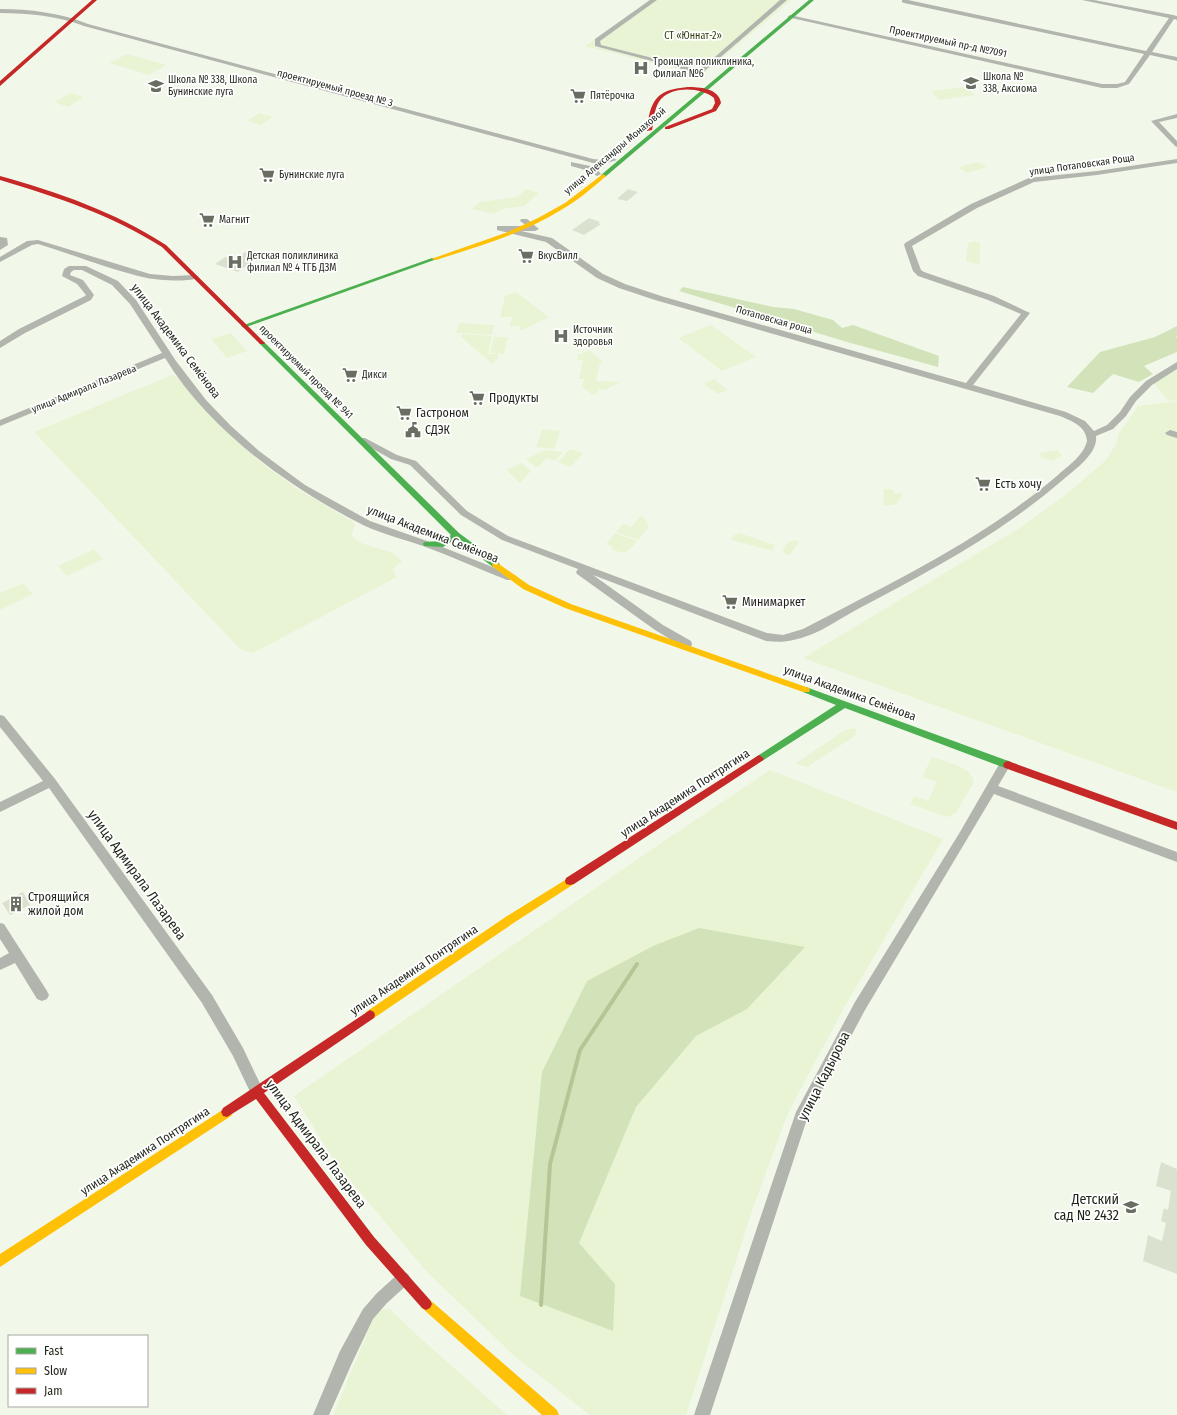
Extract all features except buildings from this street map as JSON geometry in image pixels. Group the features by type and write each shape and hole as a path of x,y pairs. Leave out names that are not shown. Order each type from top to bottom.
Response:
{"main road":[{"path":"0,84 71,25 95,0"},
{"name":"улица Александры Монаховой","path":"701,90 804,0"},
{"name":"улица Александры Монаховой","path":"242,324 553,213 579,196 652,131 812,0"},
{"path":"674,90 701,90 715,95 718,98 718,106 714,110 652,131 660,97 674,90"},
{"name":"улица Александры Монаховой","path":"527,223 561,201 652,131"},
{"name":"проектируемый проезд № 941","path":"0,178 76,202 133,225 164,246 352,433"},
{"name":"улица Академика Семёнова","path":"352,433 456,535 526,587 568,606 844,704 1177,826"},
{"path":"427,544 437,546 442,545 449,542 456,535"},
{"name":"улица Академика Понтрягина","path":"0,1261 257,1092 512,919 844,704"},
{"name":"улица Адмирала Лазарева","path":"257,1092 370,1241 403,1280 439,1316 552,1415"}],"street":[{"path":"654,0 597,40 598,46 701,72 784,0"},
{"path":"1085,0 1175,18"},
{"path":"904,1 1177,59"},
{"path":"1,11 6,4"},
{"path":"1,11 33,12 71,25"},
{"name":"Проектируемый пр-д №7091","path":"790,17 1102,86 1113,87 1125,84 1175,18"},
{"name":"проектируемый проезд № 3","path":"71,25 86,25 593,161 604,162 613,160"},
{"name":"проектируемый проезд № 3","path":"71,25 579,165 592,169 597,174"},
{"path":"1177,116 1154,122 1177,145"},
{"name":"улица Потаповская Роща","path":"968,386 1026,313 991,298 920,274 917,271 908,245 974,206 1032,180 1097,173 1177,161"},
{"name":"Потаповская роща","path":"527,223 535,229 500,228 549,240 592,271 610,281 638,292 1068,416 1082,423 1092,435"},
{"path":"0,239 4,240 4,245 0,248"},
{"path":"0,260 30,243 38,242 149,276 173,278 195,277"},
{"name":"улица Академика Семёнова","path":"0,345 22,331 88,298 90,295 80,282 66,276 67,271 72,268 83,268 115,283 133,302 167,354 203,402 228,428 256,453 302,487 367,523 387,532 427,544 517,581"},
{"name":"улица Адмирала Лазарева","path":"0,423 167,354"},
{"path":"352,433 385,453 413,463 464,513 513,542 766,637 783,639 807,632 998,526 1047,489 1083,456 1092,443 1092,435 1110,426 1123,414 1133,399 1149,383 1177,366"},
{"path":"567,562 676,639 718,660"},
{"path":"615,595 613,588 619,584 626,584"},
{"name":"улица Адмирала Лазарева","path":"0,718 51,782 207,999 238,1052 257,1092"},
{"name":"улица Кадырова","path":"702,1415 801,1117 860,1006 1005,764"},
{"path":"0,807 51,782"},
{"path":"991,788 1177,857"},
{"path":"0,928 42,995"},
{"path":"0,965 17,955"},
{"path":"321,1415 346,1357 368,1314 382,1298 403,1280"}],"green space":[{"name":"СТ «Юннат-2»","path":"649,0 791,0 702,75 585,46"},
{"path":"127,54 167,65 149,75 109,63"},
{"path":"966,87 975,95 939,100 931,91"},
{"path":"70,93 84,97 68,107 54,102"},
{"path":"259,113 273,117 261,125 247,121"},
{"path":"978,162 987,167 967,173 958,167"},
{"path":"526,189 539,193 524,206 502,209 494,214 472,209 480,202 517,197"},
{"path":"973,241 980,243 980,265 966,261 968,243"},
{"path":"683,287 773,307 794,309 833,320 842,328 853,325 939,356 938,367 847,342 679,291"},
{"path":"516,292 549,317 520,331 520,326 510,326 512,317 500,317 505,296"},
{"path":"459,323 494,325 492,335 456,333"},
{"path":"711,325 756,357 722,371 678,338"},
{"path":"1177,326 1177,352 1144,366 1153,374 1139,382 1113,374 1093,393 1067,387 1100,352 1155,337"},
{"path":"231,333 247,351 227,358 211,339"},
{"path":"462,334 492,336 488,354 498,354 497,361 494,361 494,365 461,337"},
{"path":"494,337 508,337 504,354 490,353"},
{"path":"589,350 603,361 600,363 596,381 620,382 605,390 596,389 599,392 593,395 582,387 584,379 579,379 583,360 577,360 578,355"},
{"path":"1177,363 1177,400 1168,401 1154,383"},
{"path":"172,375 179,378 200,405 259,461 296,488 353,522 355,525 352,533 354,538 363,544 391,552 396,555 402,561 392,570 397,577 253,653 240,649 34,432"},
{"path":"714,379 728,390 718,394 704,384"},
{"path":"1177,401 1177,792 803,658 1018,529 1064,496 1105,461 1116,444 1119,433 1138,406"},
{"path":"542,429 560,431 554,449 536,447"},
{"path":"570,449 583,453 571,467 558,462"},
{"path":"545,450 563,452 555,461 546,458 540,466 536,467 526,459"},
{"path":"1057,450 1062,455 1053,461 1042,458 1039,453"},
{"path":"522,463 531,471 520,483 506,470"},
{"path":"885,489 892,489 895,494 901,492 903,494 897,504 884,506 883,491"},
{"path":"640,516 644,517 649,527 638,540 616,532 623,524 631,527"},
{"path":"615,533 637,541 626,552 611,549 613,547 606,544"},
{"path":"739,533 775,545 773,551 731,540 734,535"},
{"path":"794,540 799,542 790,555 785,554 783,551 785,545"},
{"path":"94,549 103,559 67,576 58,566"},
{"path":"23,583 33,594 0,610 0,593"},
{"path":"857,728 855,736 807,767 795,764 845,730"},
{"path":"932,757 963,768 972,777 974,782 956,813 947,817 910,804 914,796 928,801 937,782 922,777"},
{"path":"770,770 943,839 845,1006 788,1113 753,1208 686,1415 590,1415 513,1355 425,1270 336,1163 294,1096 661,843"},
{"path":"699,928 805,947 747,1009 696,1036 636,1107 579,1243 615,1284 613,1331 520,1296 542,1072 587,981 653,946"},
{"path":"390,1309 507,1415 333,1415 377,1310"}],"waterway":[{"path":"541,1305 550,1164 580,1050 637,964"}],"traffic: fast":[{"path":"603,176 812,0"},
{"path":"244,326 434,259"},
{"path":"262,343 456,535 496,565"},
{"path":"427,544 443,544 456,535"},
{"path":"806,690 1008,765"},
{"path":"759,759 844,704"}],"traffic: slow":[{"path":"434,259 525,227 540,220 567,204 603,176"},
{"path":"496,565 526,587 568,606 806,690"},
{"path":"370,1015 511,919 570,881"},
{"path":"0,1261 227,1112"},
{"path":"426,1304 552,1415"}],"traffic: jam":[{"path":"0,84 95,0"},
{"path":"649,130 652,113 657,101 664,94 670,91 688,88 705,90 717,98 718,103 714,110 667,128"},
{"path":"0,178 85,206 125,223 145,234 164,246 262,343"},
{"path":"570,881 759,759"},
{"path":"1008,765 1177,826"},
{"path":"227,1112 370,1015"},
{"path":"257,1092 370,1241 426,1304"}],"place":[{"name":"Троицкая поликлиника, Филиал №6","path":"641,68"},
{"name":"Школа № 338, Аксиома","path":"971,83"},
{"name":"Школа № 338, Школа Бунинские луга","path":"156,86"},
{"name":"Пятёрочка","path":"578,96"},
{"name":"Бунинские луга","path":"267,175"},
{"name":"Магнит","path":"207,220"},
{"name":"ВкусВилл","path":"526,256"},
{"name":"Детская поликлиника филиал № 4 ТГБ ДЗМ","path":"235,262"},
{"name":"Источник здоровья","path":"561,336"},
{"name":"Дикси","path":"350,375"},
{"name":"Продукты","path":"477,398"},
{"name":"Гастроном","path":"404,413"},
{"name":"СДЭК","path":"413,430"},
{"name":"Есть хочу","path":"983,484"},
{"name":"Минимаркет","path":"730,602"},
{"name":"Строящийся жилой дом","path":"16,904"},
{"name":"Детский сад № 2432","path":"1131,1207"}]}
